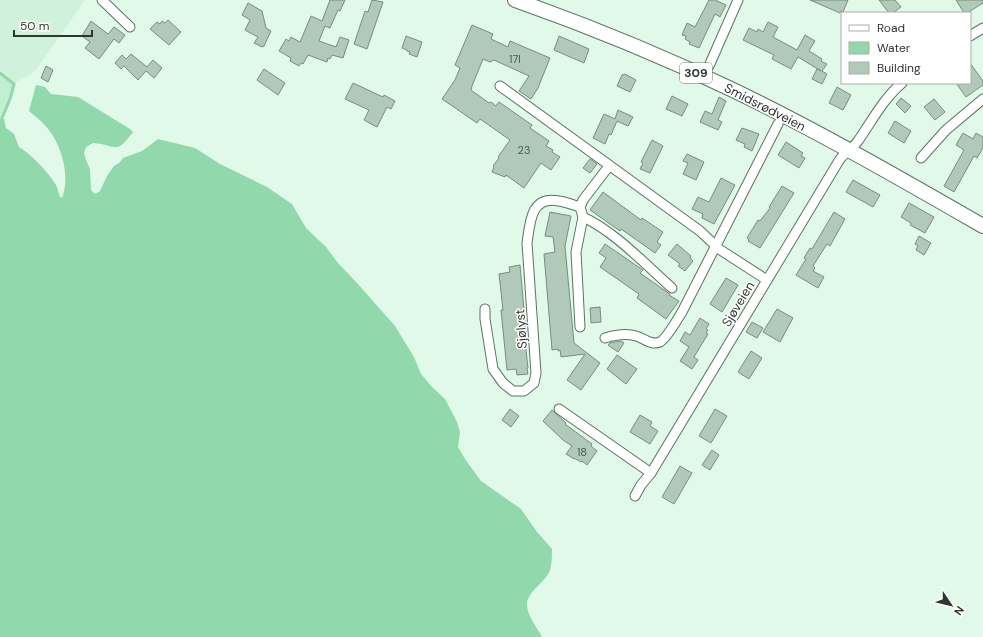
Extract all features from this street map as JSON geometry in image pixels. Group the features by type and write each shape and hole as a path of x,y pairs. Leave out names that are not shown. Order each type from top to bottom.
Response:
{"main road":[{"name":"Smidsrødveien","path":"515,0 662,57 733,90 849,150 983,226"}],"street":[{"path":"102,0 130,26"},
{"path":"709,66 738,0"},
{"path":"971,35 983,28"},
{"name":"Sjøveien","path":"635,496 641,485 651,474 706,384 840,159 857,142 881,106 892,92 901,84"},
{"path":"500,86 700,231 716,247 767,280"},
{"path":"921,158 946,130 983,99"},
{"name":"Smidsrødveien","path":"716,247 718,240 778,124"},
{"path":"580,327 576,252 583,217 580,207 583,200 609,166"},
{"name":"Sjølyst","path":"485,309 484,319 493,369 503,383 513,391 524,392 534,383 536,372 527,242 530,221 536,208 541,203 548,200 559,201 580,207"},
{"path":"583,217 598,225 621,243 672,288"},
{"path":"605,338 613,335 631,335 637,336 651,343 661,342 682,312 716,247"},
{"path":"559,409 651,474"}],"shaded area":[{"path":"0,0 85,0 35,71 14,84 0,73"},
{"path":"0,73 14,84 10,99 2,118 0,119"}],"water":[{"path":"36,85 45,87 51,94 78,97 133,132 119,147 93,143 86,147 84,153 90,169 91,190 95,194 100,191 107,176 114,166 123,158 142,151 158,139 195,148 220,164 267,187 292,204 306,228 326,247 338,263 395,326 414,357 421,374 445,399 457,422 460,432 458,447 481,481 521,509 537,532 552,549 552,562 550,570 528,598 527,603 528,612 542,637 0,637 0,119 4,119 6,128 14,134 19,147 34,159 49,175 56,185 60,197 62,198 65,181 64,163 54,138 45,125 29,111"}],"building":[{"path":"330,0 345,0 340,11 338,10 330,28 325,26 319,41 336,47 340,37 349,40 343,58 332,55 330,59 328,58 327,62 308,55 303,64 301,63 299,66 290,61 291,58 279,51 286,39 289,41 291,37 300,42 311,16 322,21"},
{"path":"372,0 383,2 367,49 354,44 365,11 368,12"},
{"path":"709,0 715,0 726,5 720,17 715,14 699,48 689,44 690,42 685,39 686,36 682,35 687,23 695,27"},
{"path":"810,0 848,0 843,12 841,11 840,13"},
{"path":"879,0 895,0 901,7 894,12 888,12"},
{"path":"956,0 983,0 983,3 969,12 963,12"},
{"path":"248,3 262,11 266,28 271,31 264,46 262,47 254,43 258,37 245,30 250,20 242,15"},
{"path":"168,20 181,32 169,45 150,29 157,22 160,24 162,21 165,23"},
{"path":"91,21 108,34 114,27 125,35 119,43 114,39 99,59 85,48 90,42 82,36"},
{"path":"768,22 778,27 773,37 797,50 805,35 815,41 809,51 827,64 822,71 827,74 822,84 812,79 817,69 821,71 798,57 791,69 772,59 774,55 743,40 749,28 757,32 758,29 763,32"},
{"path":"472,25 493,34 491,39 508,47 510,41 550,58 538,88 531,99 519,91 529,76 494,60 490,62 483,59 471,90 489,103 491,102 496,106 499,102 532,125 530,128 549,141 546,146 560,157 551,170 541,163 524,188 506,175 505,177 492,172 493,166 499,158 498,157 510,140 480,119 477,123 442,99 455,80 460,68 455,65"},
{"path":"406,36 422,42 417,57 409,54 410,52 402,48"},
{"path":"559,36 589,49 584,63 554,50"},
{"path":"131,54 147,67 153,60 162,68 154,78 146,71 138,80 124,66 121,69 115,63 122,55 126,59"},
{"path":"971,64 983,81 983,85 966,97 957,84 971,84"},
{"path":"46,66 53,70 48,82 41,78"},
{"path":"264,69 285,83 278,95 257,80"},
{"path":"625,74 636,80 630,92 617,86 622,75"},
{"path":"353,83 395,101 391,109 387,107 377,127 364,120 369,110 345,99"},
{"path":"837,87 851,95 843,110 829,103"},
{"path":"672,96 688,104 682,116 666,109"},
{"path":"719,97 726,101 718,120 722,122 718,130 700,122 705,111 712,114"},
{"path":"901,98 911,106 905,113 896,104"},
{"path":"934,99 945,112 935,120 924,107"},
{"path":"618,110 633,117 628,126 617,121 605,144 593,138 604,114 615,119"},
{"path":"895,121 911,131 904,143 888,133"},
{"path":"742,128 759,134 752,151 744,147 745,144 736,140"},
{"path":"963,133 973,139 976,133 983,137 983,148 977,158 974,156 954,192 944,186 964,150 956,145"},
{"path":"652,140 663,146 650,173 640,169 643,163 641,162"},
{"path":"786,142 803,153 801,156 805,158 799,168 778,155"},
{"path":"687,154 704,162 696,180 683,174 688,163 683,161"},
{"path":"590,159 597,164 590,173 583,168"},
{"path":"721,178 735,185 714,224 702,218 703,214 692,209 698,197 709,202"},
{"path":"853,180 880,195 873,207 846,192"},
{"path":"782,186 794,193 760,248 748,241 749,240 747,238 758,220 760,221 770,208 769,207"},
{"path":"603,192 641,220 642,218 663,232 657,242 661,245 655,253 621,229 620,231 590,210"},
{"path":"909,203 934,217 925,233 910,225 911,223 901,217"},
{"path":"550,212 571,216 565,246 574,343 600,363 581,390 567,380 585,354 561,357 560,350 552,350 544,254 555,252 553,237 545,236"},
{"path":"834,212 845,219 830,246 827,244 813,266 815,268 813,271 824,277 818,288 796,275 806,259 804,258 810,248 812,249"},
{"path":"919,236 931,243 924,255 916,250 918,246 915,244"},
{"path":"605,244 643,270 640,273 679,301 666,319 637,298 639,294 600,267 606,258 599,253"},
{"path":"677,244 691,256 690,258 693,261 685,271 678,266 680,264 668,255"},
{"path":"520,265 528,374 517,375 516,369 507,370 499,274 510,272 509,267"},
{"path":"726,278 738,285 722,312 710,304"},
{"path":"600,307 601,322 591,323 590,308"},
{"path":"777,309 793,318 780,342 763,332"},
{"path":"700,318 709,324 706,329 708,330 706,333 708,334 694,357 698,360 692,369 680,361 689,347 680,341 685,332 690,335"},
{"path":"752,322 763,328 757,338 746,332"},
{"path":"621,341 624,343 618,352 608,345 610,343"},
{"path":"751,351 762,358 749,379 738,372"},
{"path":"617,355 637,369 626,384 607,369"},
{"path":"510,409 519,416 511,427 502,420"},
{"path":"715,409 727,416 711,443 699,436"},
{"path":"552,410 566,423 565,424 592,444 591,446 597,451 587,465 582,461 581,462 574,459 566,454 572,446 563,440 543,421"},
{"path":"640,415 652,422 650,426 658,431 650,444 630,432"},
{"path":"712,450 719,455 710,470 702,465"},
{"path":"680,466 692,473 674,504 662,497"}],"waterway":[{"path":"0,73 14,84 10,99 2,118"}]}
